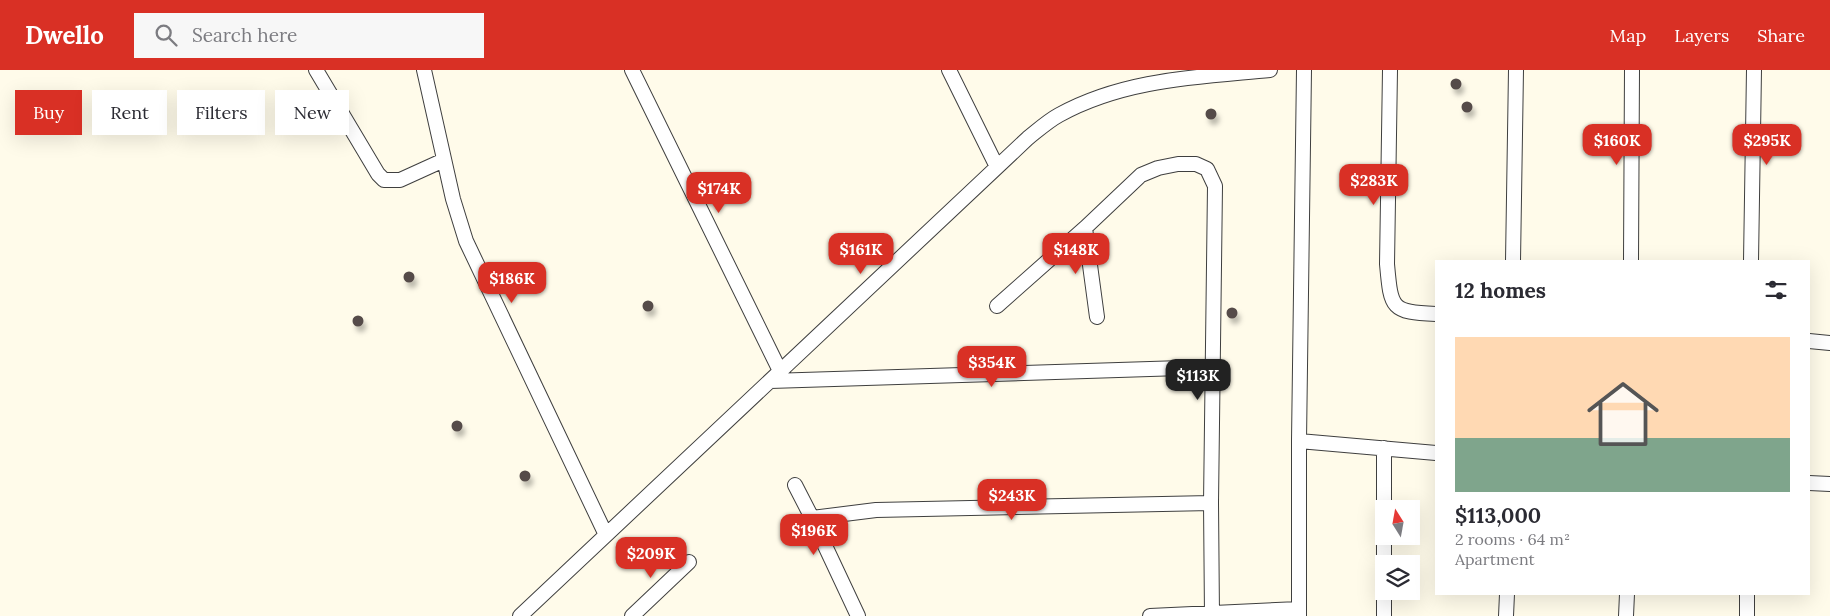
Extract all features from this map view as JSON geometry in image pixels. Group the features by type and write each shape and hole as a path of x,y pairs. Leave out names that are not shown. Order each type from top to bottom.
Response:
{"street":[{"path":"316,70 378,174 384,180 400,180 444,160"},
{"path":"424,70 444,160 466,241 606,535"},
{"path":"632,70 775,376"},
{"path":"949,70 997,168"},
{"path":"520,616 1028,138 1057,116 1084,102 1159,76 1270,70"},
{"path":"1150,616 1299,613 1299,441 1304,70"},
{"path":"1390,70 1387,264 1389,290 1393,301 1399,309 1410,313 1435,314"},
{"path":"1514,260 1516,70"},
{"path":"1631,260 1632,70"},
{"path":"1751,260 1754,70"},
{"path":"997,306 1141,175 1158,168 1178,164 1196,164 1207,169 1215,186 1211,503 1212,615"},
{"path":"1084,228 1097,317"},
{"path":"1810,341 1830,343"},
{"path":"775,376 1213,367"},
{"path":"1299,441 1435,453"},
{"path":"1384,448 1384,500"},
{"path":"1810,483 1830,484"},
{"path":"795,485 858,616"},
{"path":"812,518 876,510 1211,503"},
{"path":"632,616 689,562"},
{"path":"1506,616 1507,595"},
{"path":"1626,595 1626,616"},
{"path":"1747,595 1747,616"},
{"path":"1384,600 1384,616"}],"building":[{"path":"1456,78 1462,84 1456,90 1450,84"},
{"path":"1467,101 1473,107 1467,113 1461,107"},
{"path":"1211,108 1217,114 1211,120 1205,114"},
{"path":"409,271 415,277 409,283 403,277"},
{"path":"648,300 654,306 648,312 642,306"},
{"path":"1232,307 1238,313 1232,319 1226,313"},
{"path":"356,316 360,316 363,321 362,325 356,326 353,323 353,319"},
{"path":"455,421 459,421 462,426 461,430 455,431 452,428 452,424"},
{"path":"525,470 531,476 525,482 519,476"},
{"path":"669,552 675,558 669,564 663,558"}]}
